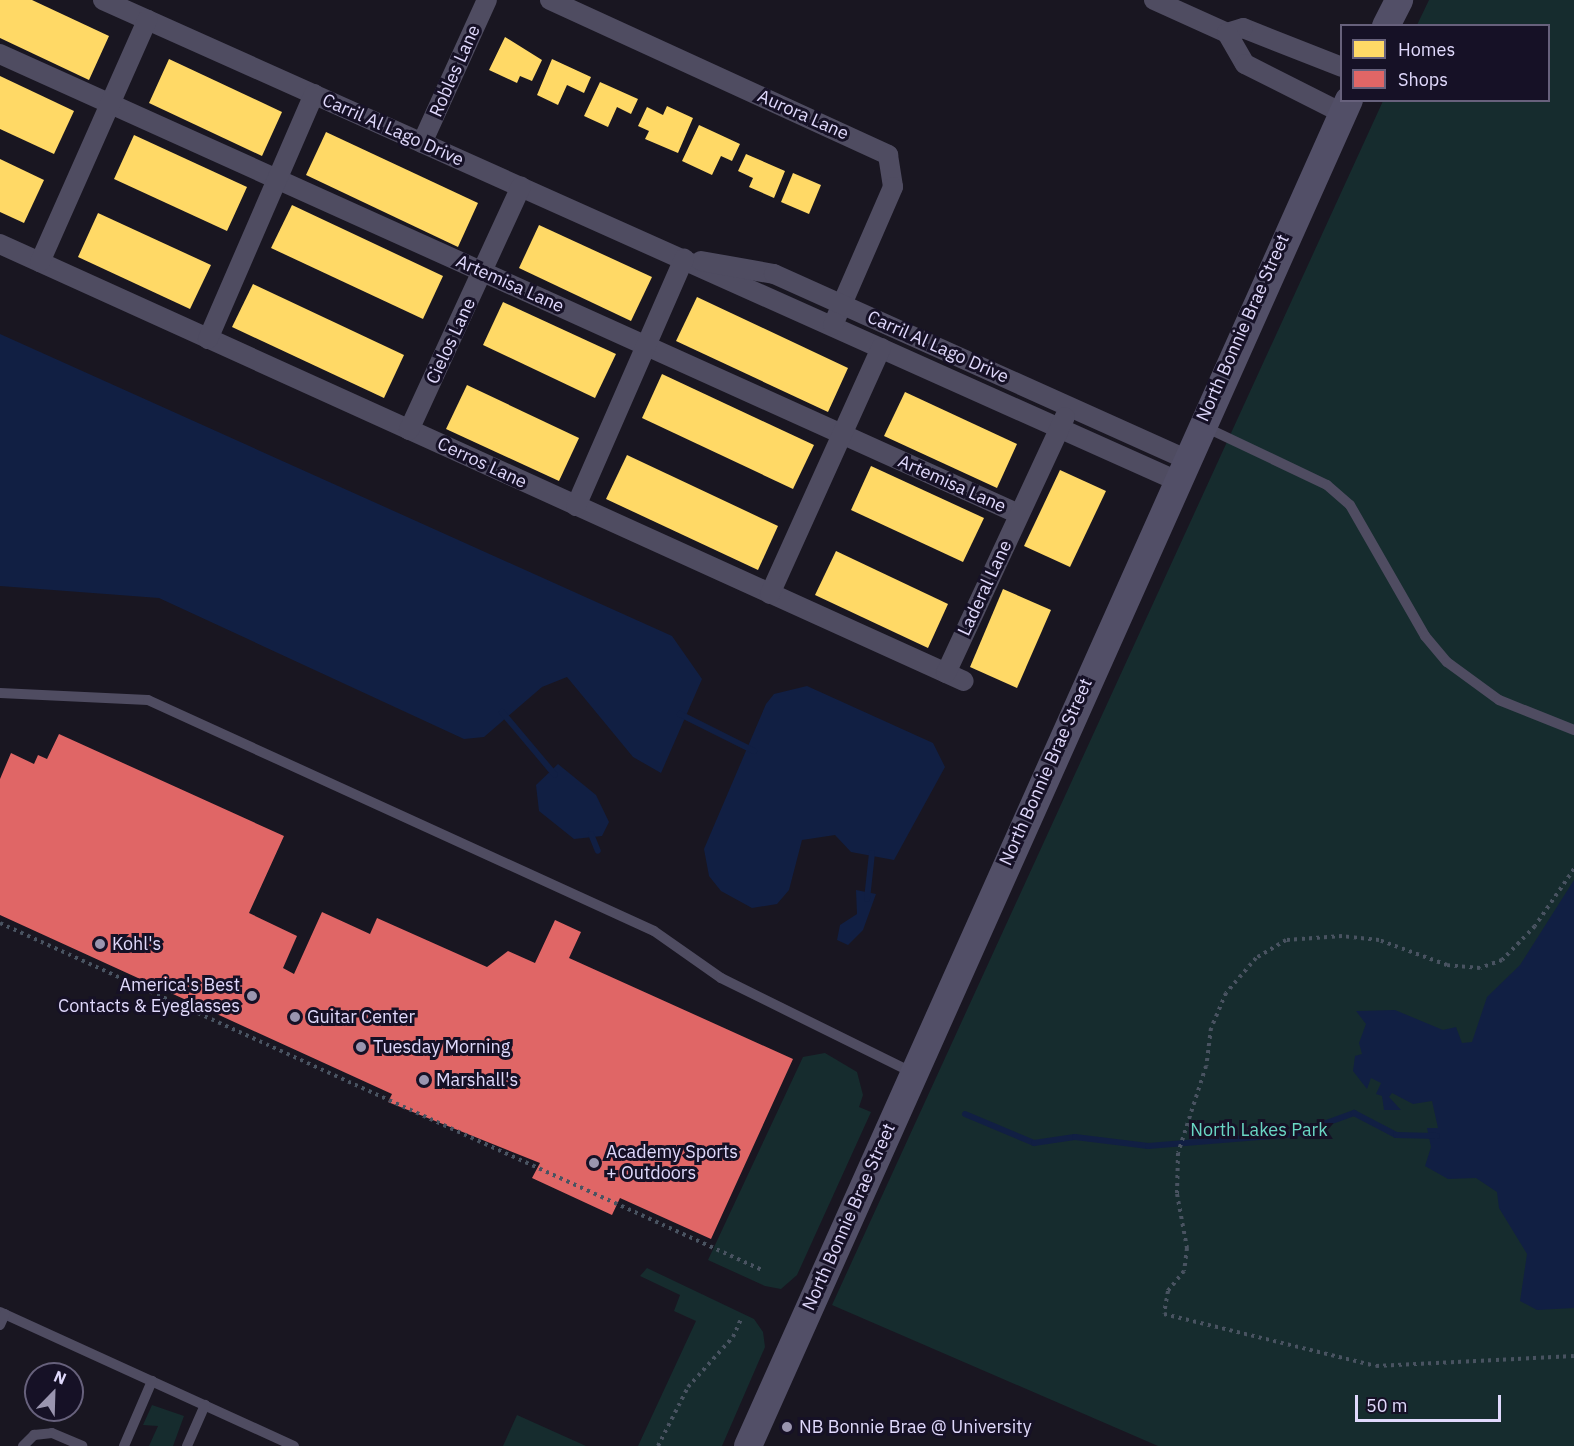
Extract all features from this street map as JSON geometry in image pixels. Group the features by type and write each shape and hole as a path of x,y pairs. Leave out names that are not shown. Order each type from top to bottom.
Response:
{"main road":[{"path":"1387,24 1399,0"},
{"name":"North Bonnie Brae Street","path":"748,1446 1200,425 1346,107"}],"street":[{"name":"Carril Al Lago Drive","path":"103,0 1060,427 1180,470"},
{"name":"Robles Lane","path":"422,143 487,0"},
{"name":"Aurora Lane","path":"550,0 888,155 893,188 832,325"},
{"path":"1154,0 1227,33 1245,64 1346,107"},
{"path":"40,262 147,20"},
{"path":"1227,33 1243,28 1340,67"},
{"name":"Artemisa Lane","path":"0,54 1019,514"},
{"path":"208,339 314,94"},
{"name":"Cielos Lane","path":"409,430 521,187"},
{"name":"Cerros Lane","path":"0,244 964,681"},
{"name":"Carril Al Lago Drive","path":"684,259 774,274 1070,406 1180,470"},
{"path":"576,506 644,345 684,259"},
{"path":"770,594 881,348"},
{"name":"Laderal Lane","path":"946,673 1070,406"}],"lane":[{"path":"1200,425 1327,485 1350,505 1420,627 1447,662 1499,700 1574,730"},
{"path":"0,693 148,700 654,931 722,978 913,1073"},
{"path":"0,1325 3,1313 294,1446"},
{"path":"123,1446 152,1381"},
{"path":"187,1446 205,1405"},
{"path":"23,1446 34,1435 52,1433 82,1446"}],"path":[{"path":"1574,869 1526,934 1502,960 1480,968 1447,965 1379,940 1342,936 1286,940 1256,958 1226,993 1211,1028 1206,1066 1178,1153 1177,1194 1187,1248 1184,1271 1168,1291 1164,1314 1376,1366 1574,1356"},
{"path":"0,923 762,1270"},
{"path":"658,1446 688,1387 733,1337 742,1317"}],"green space":[{"name":"North Lakes Park","path":"1429,0 1574,0 1574,1446 1158,1446 832,1305 1383,102 1550,102 1550,24 1417,24"},
{"path":"825,1053 857,1072 863,1095 859,1107 871,1112 797,1275 781,1289 765,1286 708,1260 803,1057"},
{"path":"647,1268 754,1319 763,1332 765,1347 722,1446 638,1446 696,1321 674,1311 680,1295 640,1276"},
{"path":"152,1405 184,1416 173,1446 149,1446 158,1426 143,1425"},
{"path":"517,1415 586,1446 503,1446"}],"water":[{"path":"0,334 672,636 702,679 661,773 633,757 567,677 542,687 484,737 464,739 159,598 0,586"},
{"path":"807,686 933,743 945,767 894,860 851,852 835,835 802,840 789,890 777,904 752,908 721,891 709,876 704,849 766,704 774,694"},
{"path":"558,764 596,795 609,822 602,836 574,839 539,811 536,785"},
{"path":"1574,880 1574,1308 1537,1310 1520,1301 1527,1254 1499,1208 1497,1192 1476,1178 1448,1179 1425,1166 1431,1147 1427,1128 1438,1128 1432,1101 1413,1104 1392,1093 1389,1097 1401,1110 1384,1110 1382,1096 1376,1094 1381,1083 1371,1078 1367,1089 1353,1071 1355,1056 1362,1054 1359,1043 1366,1024 1356,1011 1395,1010 1443,1030 1456,1027 1462,1043 1472,1042 1487,997 1520,965"},
{"path":"856,890 876,894 863,930 848,945 837,940 840,925 857,914"}],"building: Homes":[{"path":"0,0 32,0 109,36 89,80 0,38"},
{"path":"505,37 542,60 532,81 520,76 517,83 489,70"},
{"path":"169,59 282,112 262,156 149,103"},
{"path":"552,59 591,77 584,93 567,85 558,105 537,95"},
{"path":"0,76 74,111 54,154 0,129"},
{"path":"600,82 638,99 631,114 617,107 608,127 584,116"},
{"path":"667,106 693,118 678,153 645,139 649,131 638,126 647,107 663,115"},
{"path":"699,125 740,144 732,161 721,156 712,175 682,161"},
{"path":"326,132 478,203 458,247 306,175"},
{"path":"134,135 247,187 227,231 114,179"},
{"path":"746,154 785,171 774,198 749,187 753,178 738,171"},
{"path":"0,159 44,180 24,223 0,212"},
{"path":"793,173 821,185 809,214 781,202"},
{"path":"292,205 443,276 423,319 271,248"},
{"path":"98,213 211,265 190,309 78,257"},
{"path":"539,225 652,277 631,321 519,268"},
{"path":"253,284 404,355 384,398 232,327"},
{"path":"697,297 848,368 828,412 676,341"},
{"path":"503,302 616,354 595,398 483,345"},
{"path":"662,374 814,445 793,489 642,418"},
{"path":"467,385 579,438 559,481 446,429"},
{"path":"905,392 1017,444 997,488 884,436"},
{"path":"627,455 778,526 758,570 606,499"},
{"path":"871,466 984,518 963,562 851,510"},
{"path":"1060,470 1106,491 1070,567 1024,546"},
{"path":"836,551 948,604 928,648 815,595"},
{"path":"1003,589 1051,610 1017,688 970,667"}],"building: Shops":[{"path":"59,734 284,836 249,913 297,936 283,968 294,974 322,912 370,934 377,918 487,967 508,951 535,963 555,920 581,932 569,958 793,1059 711,1239 620,1198 612,1215 532,1178 540,1163 388,1102 392,1094 0,915 0,779 11,753 34,764 38,755 47,759"}],"waterway":[{"path":"502,712 555,775"},
{"path":"680,714 754,751"},
{"path":"591,834 598,851"},
{"path":"867,899 872,853"},
{"path":"965,1114 1034,1143 1075,1137 1148,1146 1296,1134 1354,1113 1396,1135 1437,1136"}],"place":[{"name":"Kohl's","path":"100,944"},
{"name":"America's Best Contacts & Eyeglasses","path":"252,996"},
{"name":"Guitar Center","path":"295,1017"},
{"name":"Tuesday Morning","path":"361,1047"},
{"name":"Marshall's","path":"424,1080"},
{"name":"Academy Sports + Outdoors","path":"594,1163"},
{"name":"NB Bonnie Brae @ University","path":"787,1427"}]}
